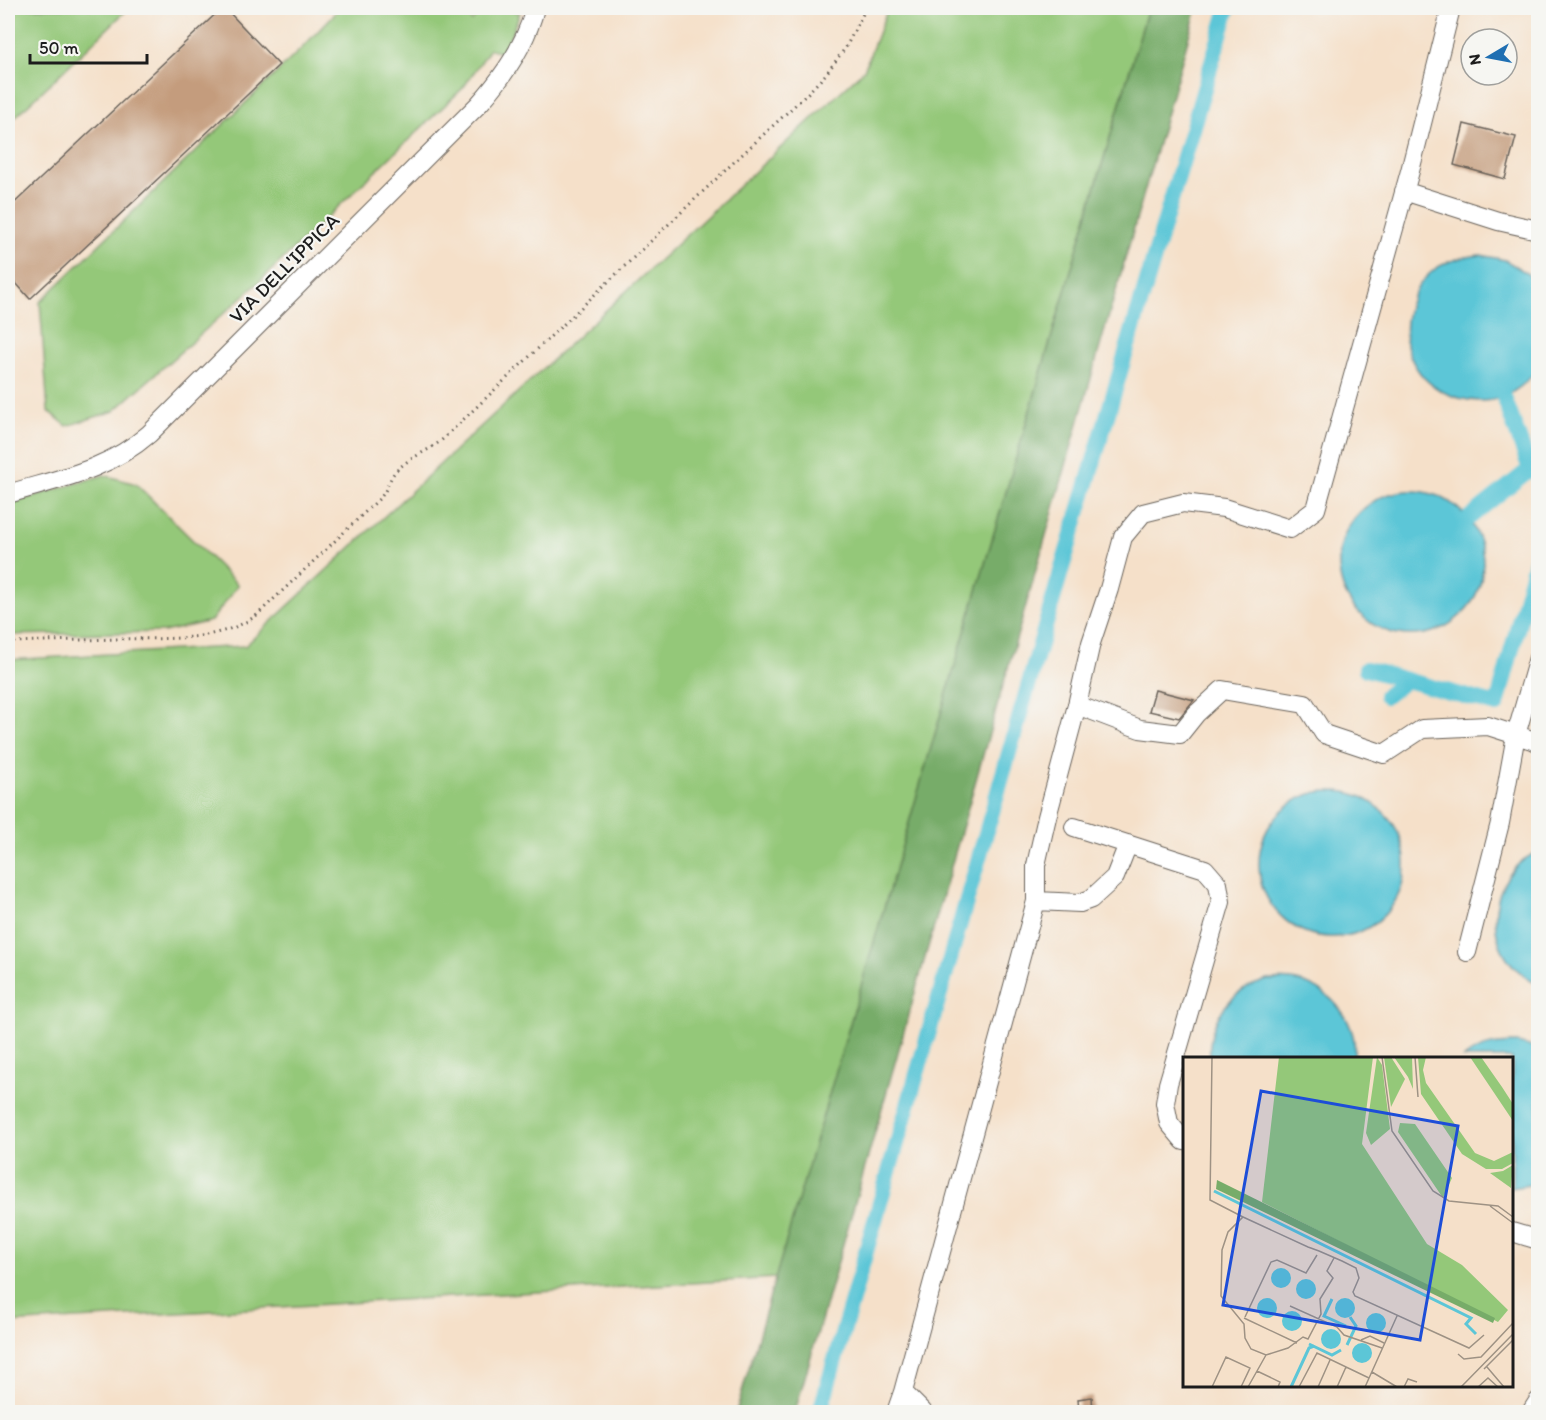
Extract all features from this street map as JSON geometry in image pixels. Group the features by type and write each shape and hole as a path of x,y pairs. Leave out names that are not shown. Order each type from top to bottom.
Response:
{"street":[{"name":"VIA DELL'IPPICA","path":"8,494 100,466 119,456 149,434 479,104 515,56 535,8"},
{"path":"896,1413 1036,901 1036,865 1047,817 1091,643 1123,537 1143,513 1183,503 1224,508 1290,530 1316,508 1404,191 1451,8"},
{"path":"1404,191 1498,221 1539,230"},
{"path":"1467,951 1500,823 1516,735 1539,658"},
{"path":"1077,705 1140,729 1180,734 1196,714 1222,690 1305,704 1323,734 1384,754 1422,729 1488,726 1539,742"},
{"path":"1074,827 1205,869 1218,884 1221,902 1168,1084 1165,1103 1169,1123 1183,1139"},
{"path":"1036,901 1080,903 1091,899 1114,877 1128,844"},
{"path":"1513,1232 1539,1240"},
{"path":"903,1392 923,1413"},
{"path":"1531,1413 1539,1401"}],"path":[{"path":"8,642 196,636 228,630 257,615 383,494 396,470 434,447 444,438 806,95 826,74 846,47 866,8"}],"green space":[{"path":"15,8 129,8 8,124 8,15"},
{"path":"340,8 459,8 472,21 484,8 504,8 520,13 503,54 490,49 463,88 257,284 114,411 67,426 48,411 40,302 302,48"},
{"path":"888,8 1148,8 776,1278 8,1323 8,660 245,646 864,70"},
{"path":"1148,8 1197,8 795,1412 736,1412"},
{"path":"104,475 136,484 238,585 211,621 164,632 8,635 8,504"}],"water":[{"path":"1481,255 1505,260 1527,273 1538,288 1538,368 1514,392 1492,400 1481,401 1447,394 1420,373 1412,361 1408,347 1406,319 1415,292 1434,270 1451,261"},
{"path":"1411,491 1439,496 1462,512 1478,535 1483,563 1478,591 1462,614 1439,630 1411,635 1383,630 1360,614 1344,591 1339,563 1344,535 1360,512 1383,496"},
{"path":"1332,791 1360,797 1383,813 1399,836 1405,864 1399,892 1383,915 1360,931 1332,937 1304,931 1281,915 1265,892 1259,864 1265,836 1281,813 1304,797"},
{"path":"1538,852 1538,984 1521,973 1507,958 1496,929 1496,913 1498,897 1504,883 1524,859"},
{"path":"1267,980 1288,980 1302,982 1323,993 1340,1008 1346,1018 1354,1042 1354,1057 1210,1057 1211,1038 1222,1010 1236,995"},
{"path":"1517,1043 1538,1048 1538,1182 1513,1188 1513,1057 1466,1057 1476,1050"}],"building":[{"path":"222,8 225,8 279,65 30,299 8,274 8,209"},
{"path":"1464,124 1516,137 1505,179 1454,165"},
{"path":"1155,690 1194,700 1179,718 1149,711"},
{"path":"1092,1397 1093,1411 1079,1412 1078,1399"}],"waterway":[{"path":"820,1412 1062,568 1228,8"},
{"path":"1504,397 1530,469"},
{"path":"1469,518 1530,469 1538,472"},
{"path":"1366,669 1497,705 1538,551"},
{"path":"1386,696 1406,680"}]}
